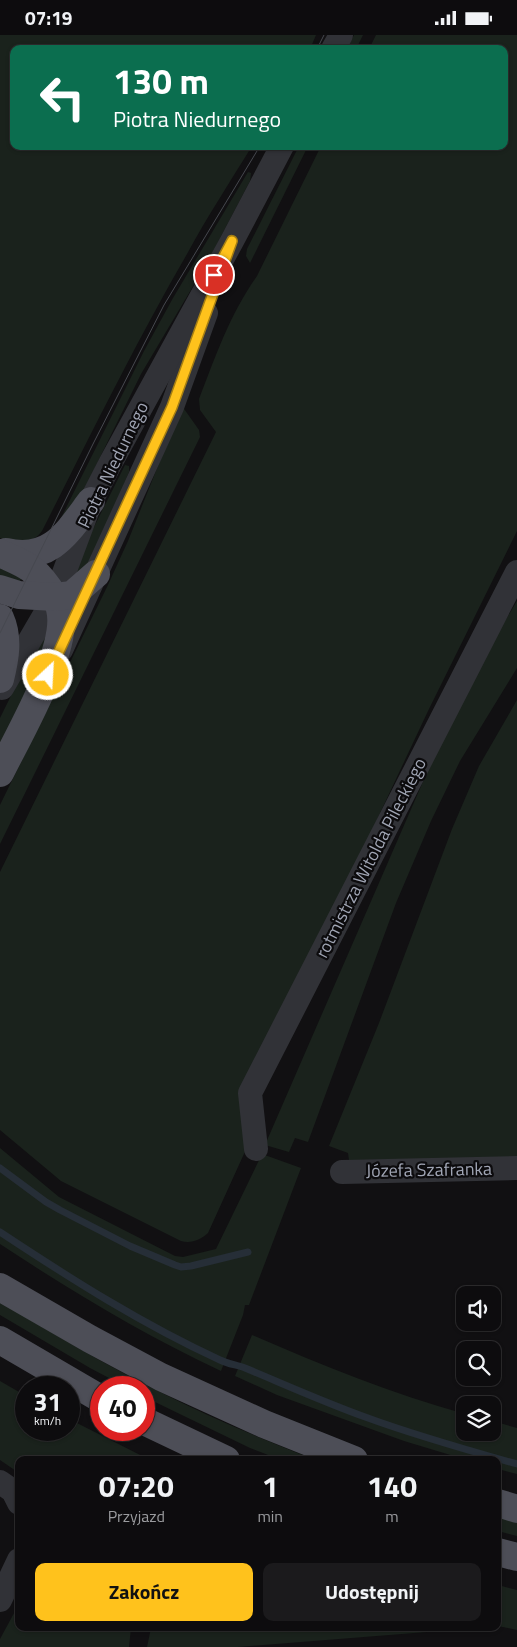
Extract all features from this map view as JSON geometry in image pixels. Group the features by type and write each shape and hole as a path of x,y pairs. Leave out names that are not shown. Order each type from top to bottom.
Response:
{"main road":[{"path":"0,552 20,555 41,553 64,537 91,501"},
{"path":"0,552 32,569 55,597 60,607 62,616 59,641 48,675"},
{"path":"0,589 19,595 55,597 72,595 96,574"},
{"path":"0,618 4,626 6,638 0,679"},
{"name":"Piotra Niedurnego","path":"0,773 48,675"},
{"path":"0,1287 160,1377 344,1456"},
{"path":"0,1341 90,1393"},
{"path":"155,1426 218,1456"},
{"path":"501,1504 517,1509"},
{"path":"501,1553 517,1557"}],"street":[{"name":"Piotra Niedurnego","path":"0,691 55,597 91,501 111,462 280,150"},
{"name":"Piotra Niedurnego","path":"48,675 172,407 232,241"},
{"name":"rotmistrza Witolda Pileckiego","path":"256,1149 250,1093 517,572"},
{"name":"Józefa Szafranka","path":"342,1172 517,1169"},
{"path":"0,1482 12,1491 15,1496"},
{"path":"0,1600 15,1568"}],"shaded area":[{"path":"0,35 316,35 312,45 10,45 10,150 250,150 202,227 149,322 42,531 33,539 23,542 0,538"},
{"path":"354,35 363,35 358,45 349,45"},
{"path":"376,35 517,35 517,531 428,711 317,947 245,1091 248,1145 208,1233 195,1241 185,1242 61,1181 0,1130 0,872 216,432 200,410 199,399 231,320 257,276 319,150 508,150 508,45 371,45"},
{"path":"297,150 306,150 250,263 246,256 247,249"},
{"path":"248,172 251,173 250,181 208,261 141,374 71,516 60,520 144,351 173,298"},
{"path":"182,406 199,430 200,437 0,844 0,805 128,541"},
{"path":"125,465 129,466 129,472 91,563 68,579"},
{"path":"0,563 23,575 17,587 0,578"},
{"path":"517,601 517,668 460,761 431,821 396,903 308,1142 295,1138 289,1152 265,1145 462,692"},
{"path":"50,617 54,632 0,747 0,718"},
{"path":"517,700 517,1158 349,1160 348,1153 329,1146 379,1023 452,829 479,766"},
{"path":"0,1148 59,1197 175,1256 183,1257 216,1249 262,1154 301,1168 249,1305 245,1305 243,1315 221,1371 164,1343 108,1312 0,1244"},
{"path":"0,1302 130,1376 105,1376 0,1315"},
{"path":"252,1335 357,1378 456,1411 456,1441 501,1441 501,1423 517,1428 517,1474 501,1470 501,1456 454,1456 404,1441 277,1395 235,1376"},
{"path":"0,1381 15,1390 15,1441 80,1441 80,1425 90,1430 90,1441 112,1441 142,1456 15,1456 15,1470 0,1460"},
{"path":"155,1389 197,1410 305,1456 271,1456 155,1402"},
{"path":"501,1518 517,1523 517,1536 501,1532"},
{"path":"501,1586 517,1590 517,1630 501,1627"},
{"path":"15,1611 15,1631 131,1631 129,1647 0,1647 0,1639"},
{"path":"150,1631 439,1631 238,1647 147,1647"}],"waterway":[{"path":"0,1168 60,1210 130,1246 175,1265 181,1267 191,1266 248,1252"},
{"path":"0,1232 80,1284 135,1316 223,1361 245,1368 386,1425 488,1456"},
{"path":"501,1460 517,1464"}],"tram line":[{"path":"319,45 324,35"},
{"path":"0,633 164,305 258,150"}],"route":[{"path":"48,675 172,407 232,241 214,275"}]}
